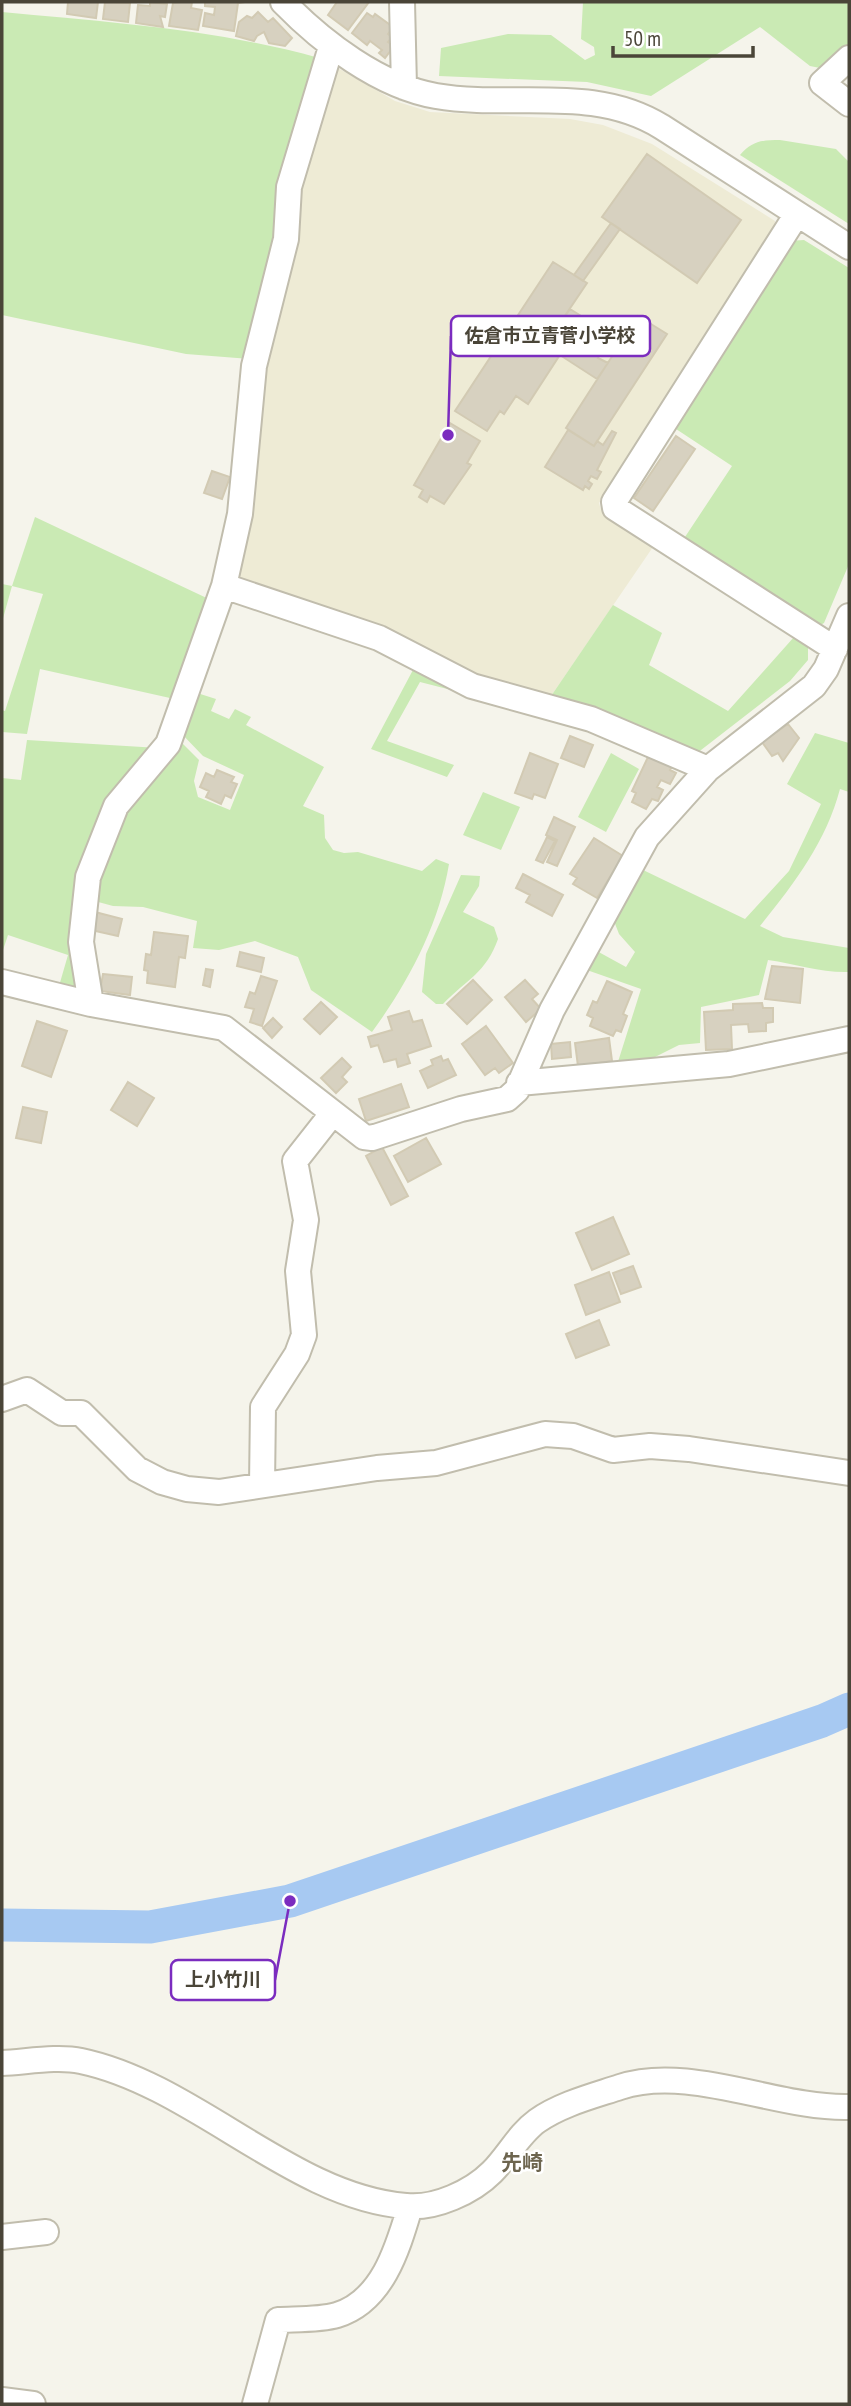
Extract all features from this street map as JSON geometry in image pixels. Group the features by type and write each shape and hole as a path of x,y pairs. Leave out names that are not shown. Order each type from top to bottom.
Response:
{"street":[{"path":"283,2 331,47 404,87 457,98 587,101 627,111 657,124 849,247"},
{"path":"402,2 404,87"},
{"path":"92,1004 81,942 92,860 116,806 168,744 224,586 240,514 254,366 286,239 289,187 331,47"},
{"path":"849,58 822,83 849,104"},
{"path":"797,214 614,502 615,508 837,664"},
{"path":"224,586 379,638 472,687 591,719 708,769"},
{"path":"2,982 92,1004 216,1025 232,1031 357,1135 372,1138 461,1109 506,1099 513,1095 552,1010 647,837 708,769 803,696 837,664 849,616"},
{"path":"519,1083 729,1064 849,1039"},
{"path":"262,1485 263,1407 297,1354 304,1335 298,1271 306,1220 295,1161 332,1114"},
{"path":"2,1399 27,1390 62,1413 81,1413 137,1469 162,1482 187,1489 219,1492 377,1468 436,1463 545,1434 573,1436 612,1450 650,1446 688,1448 849,1473"},
{"path":"2,2063 78,2060 108,2069 152,2087 335,2190 377,2203 410,2207 461,2194 491,2173 536,2121 558,2108 624,2085 653,2080 741,2090 817,2107 849,2107"},
{"path":"255,2404 278,2320 338,2315 364,2297 381,2282 396,2251 410,2207"},
{"path":"2,2237 46,2232"},
{"path":"2,2400 33,2404"}],"shaded area":[{"path":"338,68 395,101 430,112 570,119 603,125 652,144 775,221 775,225 599,503 601,510 655,544 547,702 234,585 260,367 295,189 329,71"}],"green space":[{"path":"583,2 849,2 849,45 820,68 810,66 760,27 651,96 587,82 439,76 441,48 508,34 551,35 585,60 595,55 594,47 581,39"},
{"path":"2,12 201,33 319,58 281,239 250,359 186,354 2,315"},
{"path":"780,140 836,149 849,162 849,224 740,155 758,142"},
{"path":"804,240 849,268 849,564 824,623 817,627 683,540 732,466 670,425 789,241"},
{"path":"35,517 213,601 179,700 40,669 27,734 2,732 2,710 5,711 43,594 12,586"},
{"path":"2,584 12,586 2,622"},
{"path":"613,605 662,633 649,665 728,711 794,637 808,644 808,660 790,681 692,757 547,702"},
{"path":"414,668 467,694 420,682 387,741 454,765 447,777 371,749"},
{"path":"194,692 216,699 211,711 229,719 235,709 251,717 246,725 324,767 303,806 324,815 325,838 333,850 344,853 358,852 422,871 436,859 449,864 430,931 398,994 372,1032 311,990 298,957 255,941 219,950 193,948 197,921 143,907 113,906 91,900 103,839 176,737 199,760 194,781 198,797 230,810 244,775 203,756 179,731"},
{"path":"815,733 849,743 849,792 840,789 818,845 797,878 760,926 783,937 849,948 849,972 819,970 768,960 759,995 701,1007 700,1043 679,1045 649,1060 617,1065 641,989 584,969 595,950 626,967 635,952 619,934 614,921 641,869 745,919 789,871 821,804 787,784"},
{"path":"27,740 159,748 104,819 84,992 59,986 68,955 8,935 2,953 2,778 21,780"},
{"path":"611,753 639,769 606,832 578,817"},
{"path":"483,792 520,807 501,850 463,835"},
{"path":"461,875 480,876 479,886 463,912 494,927 498,939 482,968 443,1004 436,1004 422,992 426,954"}],"building":[{"path":"68,2 98,2 96,18 67,14"},
{"path":"105,2 130,3 128,22 103,19"},
{"path":"150,2 167,4 165,17 160,16 163,27 136,23 138,5 150,6"},
{"path":"192,2 191,8 202,10 198,30 169,26 173,3"},
{"path":"205,2 245,2 238,3 234,31 203,26 205,13 214,15 215,7 205,6"},
{"path":"337,2 369,2 348,30 328,15"},
{"path":"258,12 268,22 273,18 292,38 285,46 269,43 264,32 254,41 236,36 239,22 247,16 252,18"},
{"path":"367,13 373,17 375,14 393,27 388,34 392,37 388,42 394,46 385,58 379,53 382,50 370,41 367,45 352,33"},
{"path":"647,154 741,220 697,283 602,217"},
{"path":"611,223 620,229 583,281 574,275"},
{"path":"553,262 587,283 548,341 563,350 528,404 516,396 504,414 500,411 487,431 455,411"},
{"path":"570,309 613,336 598,358 608,363 597,379 560,355 563,350 548,341"},
{"path":"638,316 667,334 594,446 566,428"},
{"path":"450,423 480,441 467,463 471,465 444,504 430,496 427,502 419,497 423,490 414,485"},
{"path":"568,430 594,446 597,441 603,445 612,431 616,433 597,470 601,472 597,479 591,476 588,481 592,484 589,489 585,486 583,490 545,467"},
{"path":"676,436 695,449 653,511 634,498"},
{"path":"212,471 230,477 222,499 204,493"},
{"path":"788,724 799,738 783,761 778,753 772,756 762,742"},
{"path":"570,736 593,745 584,767 561,758"},
{"path":"530,753 558,764 545,798 534,794 532,799 515,793"},
{"path":"648,757 673,765 670,770 676,773 670,784 661,780 657,787 663,790 658,801 652,799 646,809 632,802 636,793 632,791"},
{"path":"217,770 234,777 231,782 237,784 231,798 225,795 221,804 206,797 209,791 200,787 206,773 214,777"},
{"path":"554,817 575,827 557,866 547,862 557,840 546,835"},
{"path":"547,837 555,841 543,863 536,860"},
{"path":"594,838 623,856 597,898 573,884 577,878 570,874"},
{"path":"523,874 563,895 552,916 526,902 530,895 516,888"},
{"path":"95,912 122,919 118,936 91,930"},
{"path":"154,932 188,936 185,958 179,957 175,987 147,983 148,971 144,970 146,954 151,955"},
{"path":"240,952 264,958 261,972 237,966"},
{"path":"772,966 803,969 800,1003 765,999"},
{"path":"206,969 213,970 210,987 203,985"},
{"path":"103,974 132,977 130,995 100,991"},
{"path":"261,976 277,981 262,1026 250,1022 254,1009 245,1007 250,992 255,994"},
{"path":"473,980 492,1000 467,1024 447,1004"},
{"path":"525,980 538,994 532,999 541,1009 526,1022 505,997"},
{"path":"607,981 632,992 623,1014 627,1016 621,1032 616,1030 613,1036 590,1026 593,1018 587,1015 593,1001 597,1003"},
{"path":"321,1002 337,1017 320,1034 304,1019"},
{"path":"762,1003 763,1008 773,1008 773,1022 766,1023 766,1031 749,1032 748,1024 731,1025 732,1049 706,1050 704,1012 733,1010 733,1004"},
{"path":"409,1011 413,1022 422,1020 431,1046 407,1054 410,1063 398,1067 396,1059 384,1062 378,1045 371,1047 368,1037 392,1030 388,1017"},
{"path":"273,1018 282,1027 272,1038 263,1028"},
{"path":"37,1021 67,1031 51,1077 22,1066"},
{"path":"486,1026 513,1063 499,1073 495,1068 485,1075 462,1044"},
{"path":"609,1038 612,1061 578,1066 575,1043"},
{"path":"570,1042 571,1057 552,1059 551,1044"},
{"path":"441,1056 443,1061 448,1059 456,1075 428,1088 420,1071 433,1065 431,1060"},
{"path":"342,1058 351,1067 342,1077 347,1082 336,1093 321,1078"},
{"path":"128,1082 154,1098 137,1126 111,1110"},
{"path":"401,1084 409,1107 366,1121 359,1099"},
{"path":"23,1107 47,1112 41,1143 16,1138"},
{"path":"426,1138 441,1164 408,1182 394,1156"},
{"path":"382,1147 408,1196 391,1205 366,1156"},
{"path":"613,1217 629,1254 592,1270 576,1233"},
{"path":"633,1266 641,1287 621,1294 613,1273"},
{"path":"609,1272 620,1302 586,1315 575,1285"},
{"path":"599,1320 609,1345 576,1358 566,1334"}],"waterway":[{"path":"2,1925 150,1927 290,1901 822,1721 849,1709"}],"place":[{"name":"佐倉市立青菅小学校","path":"448,435"},
{"name":"上小竹川","path":"290,1901"}],"district":[{"name":"先崎","path":"522,2163"}]}
